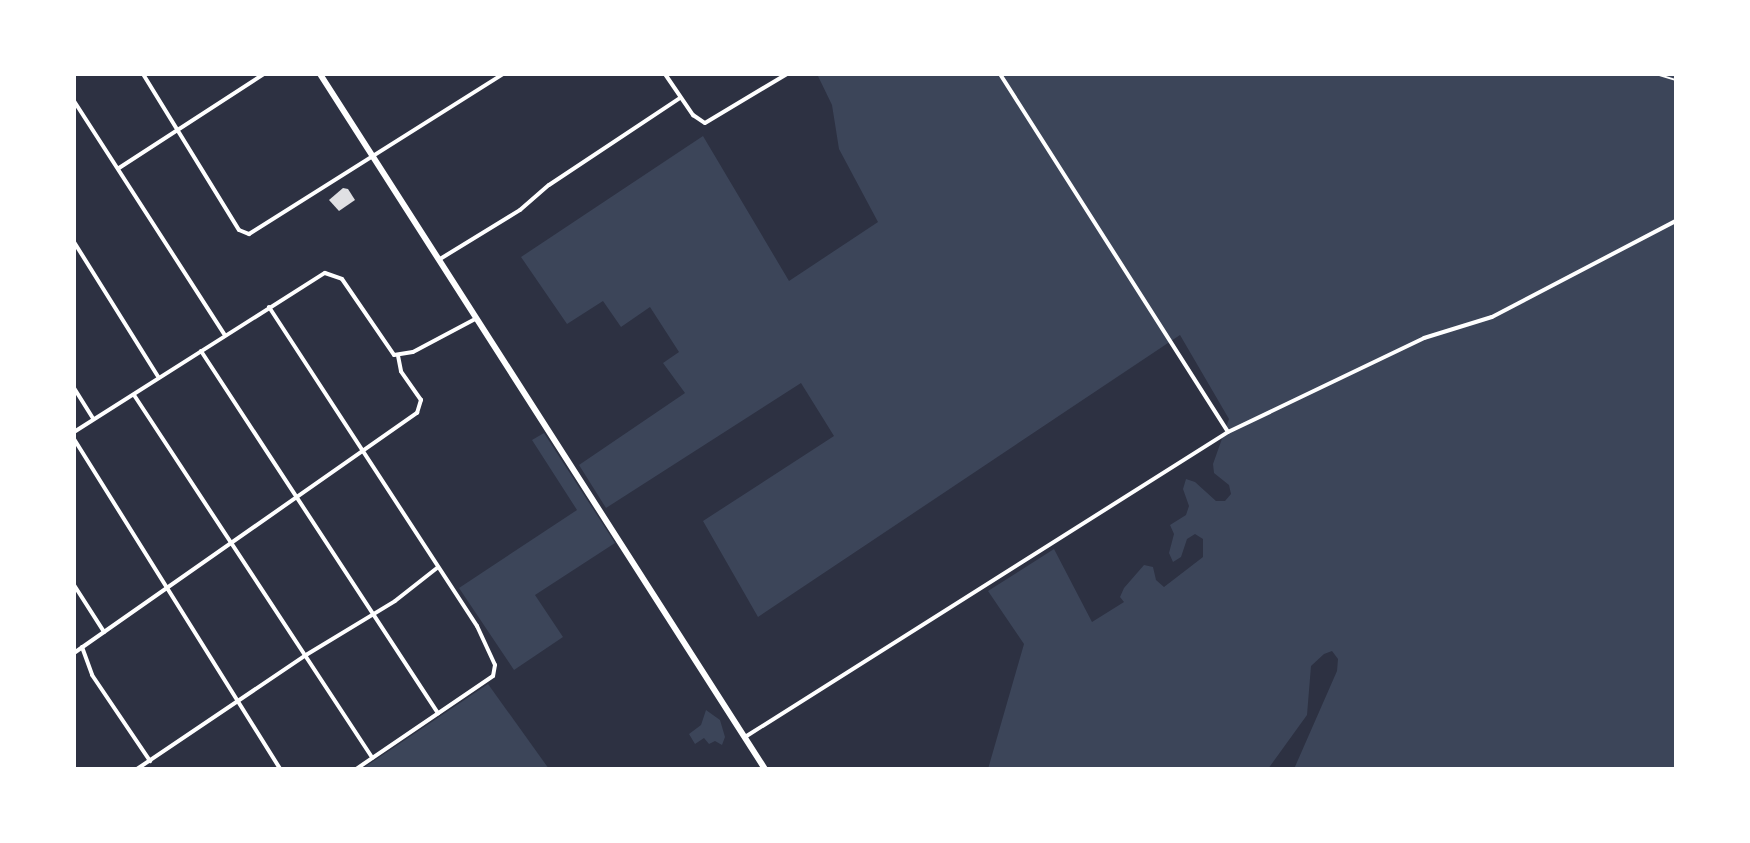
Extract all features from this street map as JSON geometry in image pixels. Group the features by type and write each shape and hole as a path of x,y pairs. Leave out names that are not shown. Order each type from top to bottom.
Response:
{"highway":[{"path":"320,74 765,769"}],"street":[{"path":"143,74 239,230 249,234 503,74"},
{"path":"119,168 264,74"},
{"path":"665,74 680,98 698,120 705,123 787,74"},
{"path":"1000,74 1228,432"},
{"path":"440,259 520,210 549,185 680,98"},
{"path":"74,101 224,334"},
{"path":"745,737 1228,432 1424,338 1492,317 1676,221"},
{"path":"74,242 159,378"},
{"path":"74,432 318,276 337,274 386,348 398,356 401,371 419,395 420,410 74,653"},
{"path":"269,307 361,453 477,626 495,665 493,676 356,769"},
{"path":"398,356 413,352 477,317"},
{"path":"201,351 438,713"},
{"path":"74,388 93,419"},
{"path":"134,395 372,758"},
{"path":"74,439 280,769"},
{"path":"137,769 306,655 373,614 437,568"},
{"path":"74,585 104,632"},
{"path":"82,647 92,675 150,761"}],"lane":[{"path":"1656,74 1676,80"}],"shaded area":[{"path":"817,74 1676,74 1676,769 1294,769 1337,671 1338,659 1332,651 1311,666 1307,715 1268,769 988,769 1024,644 988,591 1054,549 1092,622 1124,602 1120,597 1124,588 1144,565 1153,567 1156,580 1164,587 1203,557 1203,539 1195,534 1187,539 1181,557 1173,562 1169,553 1174,534 1170,525 1186,515 1189,506 1183,489 1186,479 1195,482 1216,501 1225,501 1231,494 1229,485 1214,473 1213,464 1229,419 1180,335 758,617 703,521 834,436 801,383 606,508 579,465 685,393 663,363 679,352 650,307 621,327 603,301 567,324 521,257 703,136 789,281 878,222 839,149 832,105"},
{"path":"544,433 615,543 535,595 563,637 514,670 459,588 577,510 532,440"},
{"path":"488,684 549,769 362,769"},
{"path":"706,710 720,720 725,737 722,745 715,741 709,744 704,738 695,744 689,734 701,725"}],"building":[{"path":"343,188 348,189 355,200 339,211 329,200"}]}
